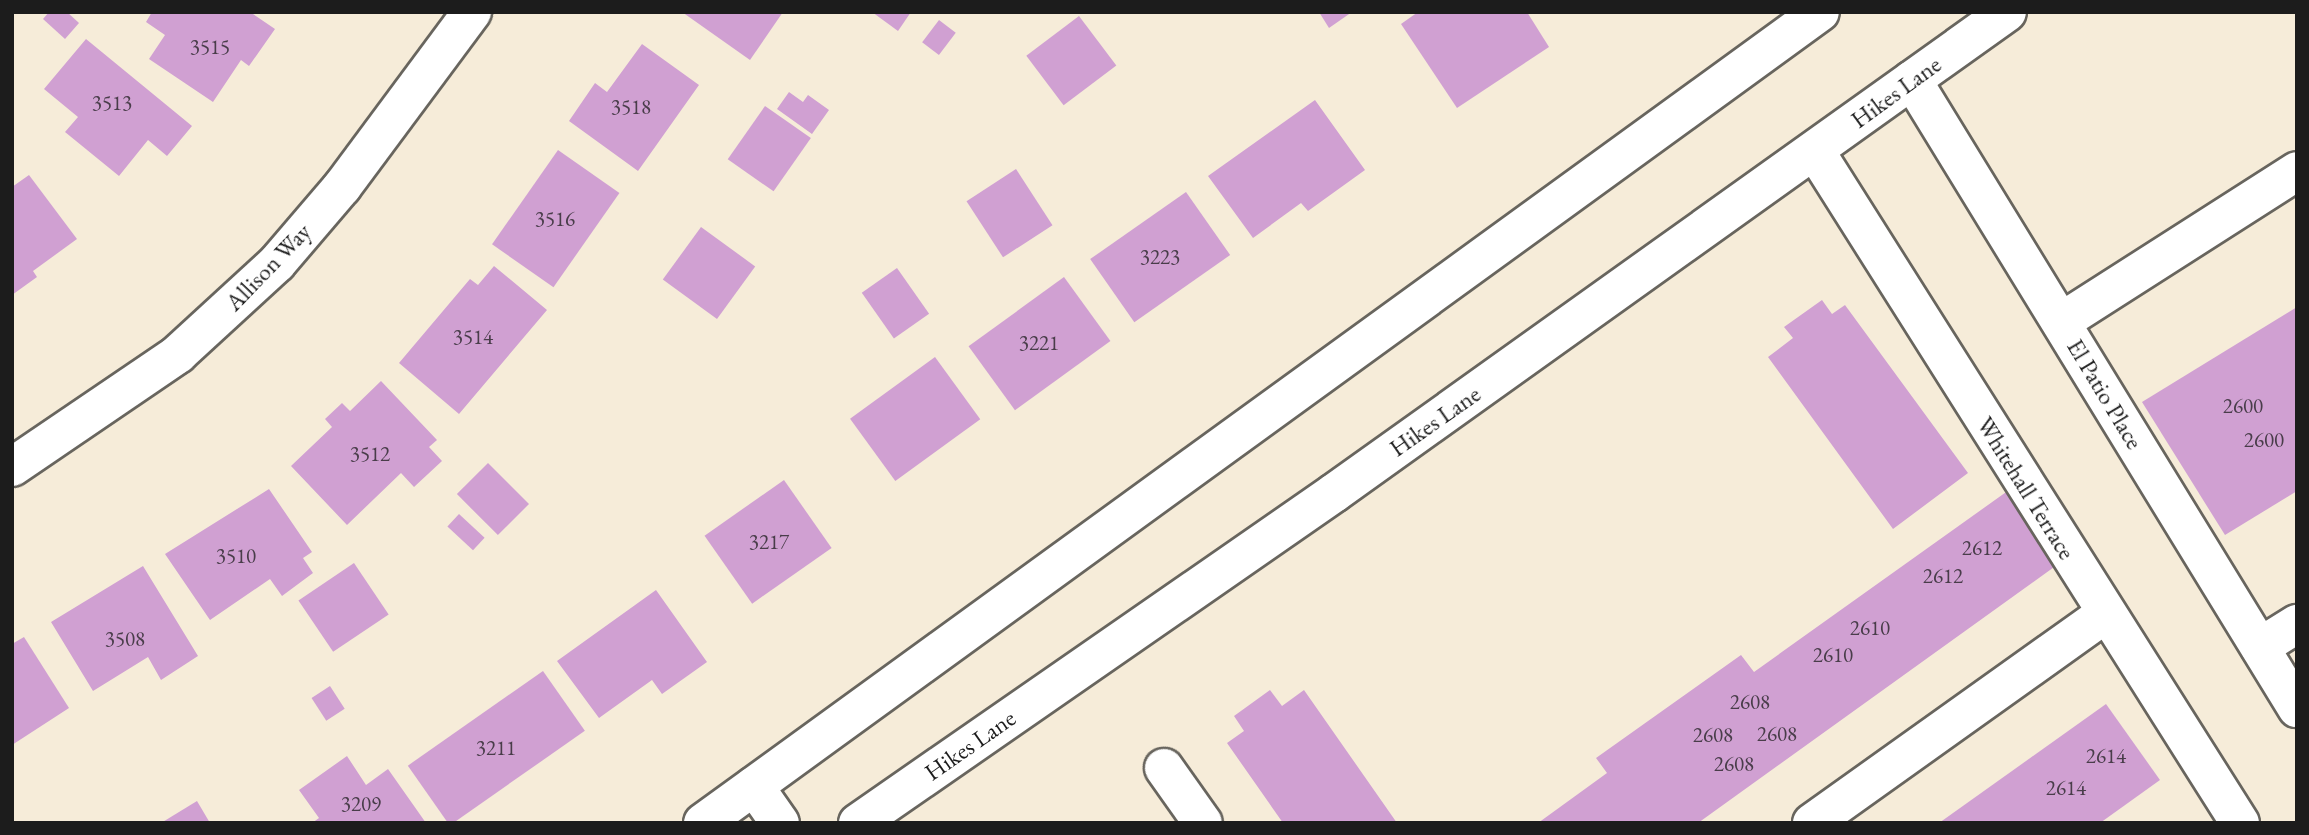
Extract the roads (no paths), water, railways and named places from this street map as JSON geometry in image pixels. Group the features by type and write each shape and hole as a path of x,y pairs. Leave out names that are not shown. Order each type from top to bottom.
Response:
{"main road":[{"name":"Allison Way","path":"12,467 178,354 277,263 342,187 472,12"},
{"path":"703,823 1820,12"},
{"name":"Hikes Lane","path":"858,823 1334,493 2007,12"},
{"name":"El Patio Place","path":"1912,80 2297,708"},
{"name":"Whitehall Terrace","path":"1815,150 2240,823"},
{"path":"2061,322 2297,171"},
{"path":"1812,823 2106,613"},
{"path":"2260,648 2297,624"},
{"path":"1164,768 1203,823"},
{"path":"754,786 780,823"}]}
